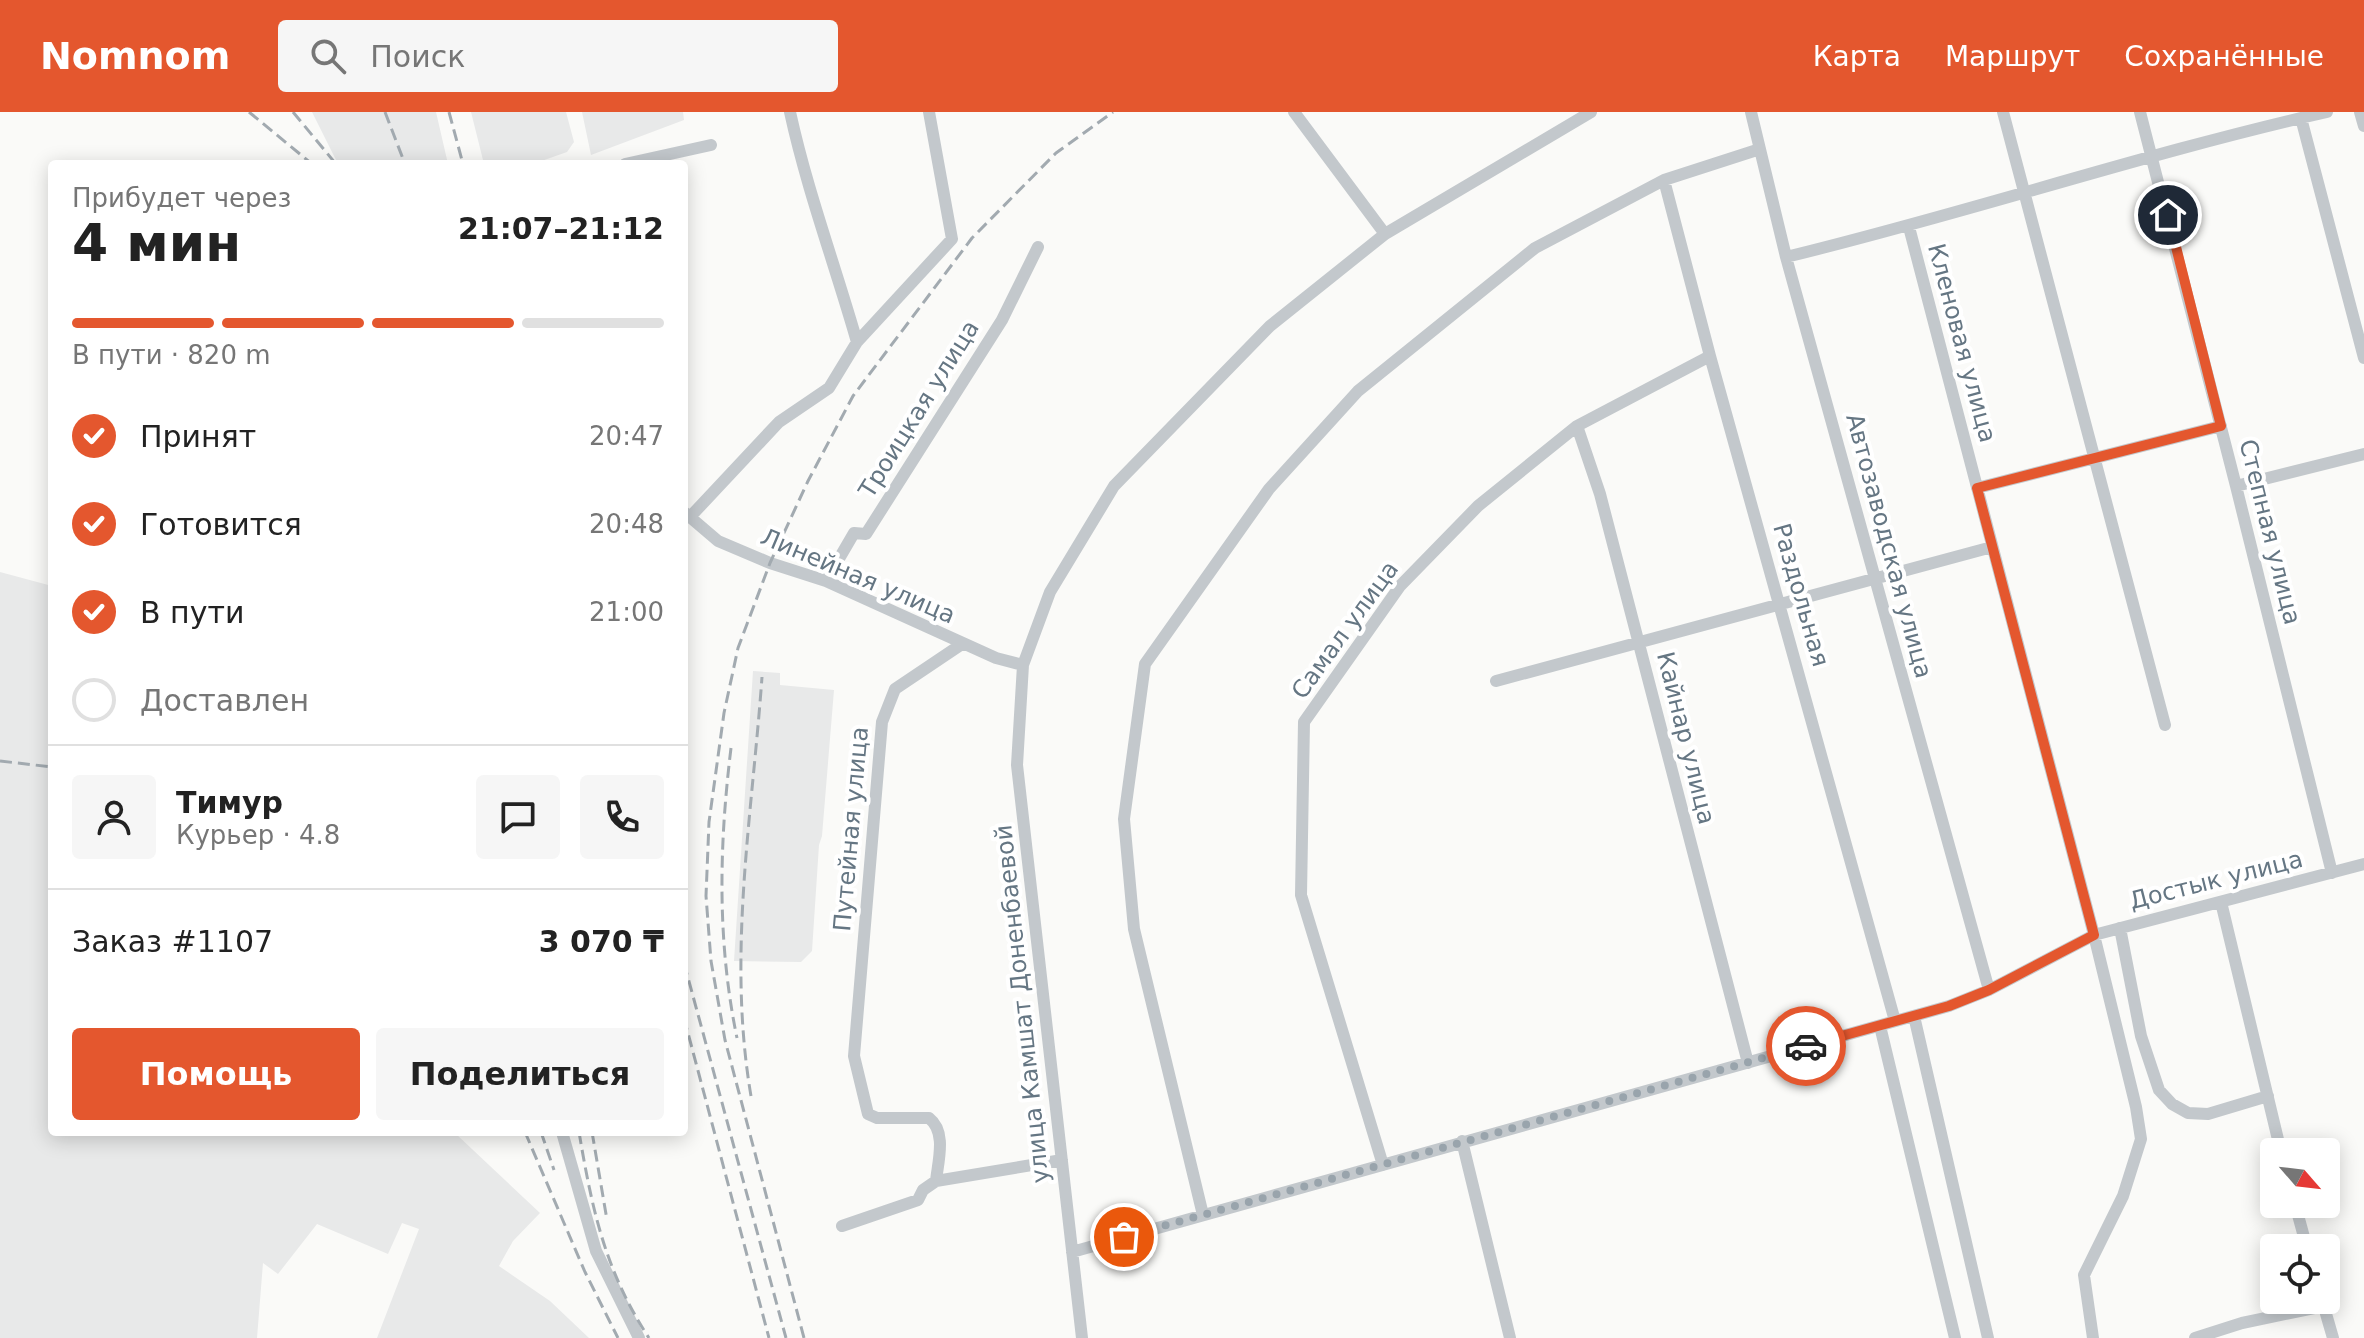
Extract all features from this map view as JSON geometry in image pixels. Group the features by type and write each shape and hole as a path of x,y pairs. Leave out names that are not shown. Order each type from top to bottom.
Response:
{"street":[{"path":"790,112 813,201 857,342"},
{"path":"688,513 779,422 829,388 857,342 952,239 929,112"},
{"path":"1294,112 1385,234"},
{"name":"улица Камшат Доненбаевой","path":"1082,1338 1017,765 1023,665 1050,592 1114,486 1270,326 1385,234 1591,112"},
{"name":"Автозаводская улица","path":"1751,112 1786,257 1989,990"},
{"path":"2003,112 2165,725"},
{"name":"Степная улица","path":"2140,112 2332,873"},
{"path":"1786,257 1909,227 2025,190 2152,155 2327,112"},
{"path":"2360,112 2364,126"},
{"path":"2301,118 2364,358"},
{"path":"643,160 711,145"},
{"path":"1203,1215 1134,929 1124,819 1145,664 1269,489 1358,391 1535,248 1664,180 1760,149"},
{"name":"Раздольная","path":"1664,180 1895,1021"},
{"name":"Кленовая улица","path":"1909,227 2136,1107 2141,1139 2123,1196 2084,1275 2093,1338"},
{"name":"Троицкая улица","path":"826,581 854,533 866,534 1002,320 1038,247"},
{"name":"Самал улица","path":"1383,1165 1301,895 1304,722 1400,586 1478,506 1577,426 1710,356"},
{"name":"Кайнар улица","path":"1577,426 1600,494 1748,1063"},
{"path":"1977,488 2221,426"},
{"path":"2236,486 2364,454"},
{"name":"Линейная улица","path":"688,515 718,541 770,563 826,581 996,658 1023,665"},
{"path":"1496,681 1992,547"},
{"name":"Путейная улица","path":"936,1181 940,1136 935,1123 929,1118 877,1118 868,1114 854,1056 882,722 895,689 962,644"},
{"name":"Достык улица","path":"1072,1252 1949,1006 1989,990 2094,935 2364,864"},
{"path":"2221,902 2278,1138"},
{"path":"2120,928 2141,1036 2159,1090 2172,1104 2188,1113 2208,1114 2268,1096"},
{"path":"1914,1016 1988,1338"},
{"path":"1880,1026 1955,1338"},
{"path":"563,1136 596,1251 639,1338"},
{"path":"1462,1141 1510,1338"},
{"path":"842,1226 918,1200 923,1190 936,1181 1062,1160"},
{"path":"2195,1338 2278,1314"},
{"path":"2326,1314 2333,1338"}],"shaded area":[{"path":"312,112 436,112 447,160 336,160"},
{"path":"471,112 566,112 574,142 567,152 544,160 483,160"},
{"path":"582,112 683,112 684,120 591,155"},
{"path":"0,572 48,585 48,1136 458,1136 540,1213 513,1241 499,1266 550,1301 589,1338 377,1338 419,1229 402,1223 388,1254 317,1224 278,1274 263,1263 257,1338 0,1338"},
{"path":"753,671 780,673 780,685 834,690 812,951 801,962 734,961"}],"railway":[{"path":"249,112 307,160"},
{"path":"293,112 333,160"},
{"path":"385,112 403,160"},
{"path":"449,112 462,160"},
{"path":"804,1338 725,1040 711,961 706,896 709,822 724,713 738,648 770,563 808,481 853,396 972,238 1056,153 1113,112"},
{"path":"751,1096 744,1044 741,939 762,677"},
{"path":"731,748 724,821 722,894 726,966 737,1038"},
{"path":"0,761 48,767"},
{"path":"688,978 786,1338"},
{"path":"688,1033 769,1338"},
{"path":"527,1136 585,1272 618,1338"},
{"path":"542,1136 554,1170"},
{"path":"580,1136 602,1239 621,1288 649,1338"},
{"path":"593,1136 607,1220"}],"way so far":[{"path":"1124,1237 1806,1046"}],"route":[{"path":"1806,1046 1949,1006 1989,990 2094,935 1977,488 2221,426 2168,215"}]}
